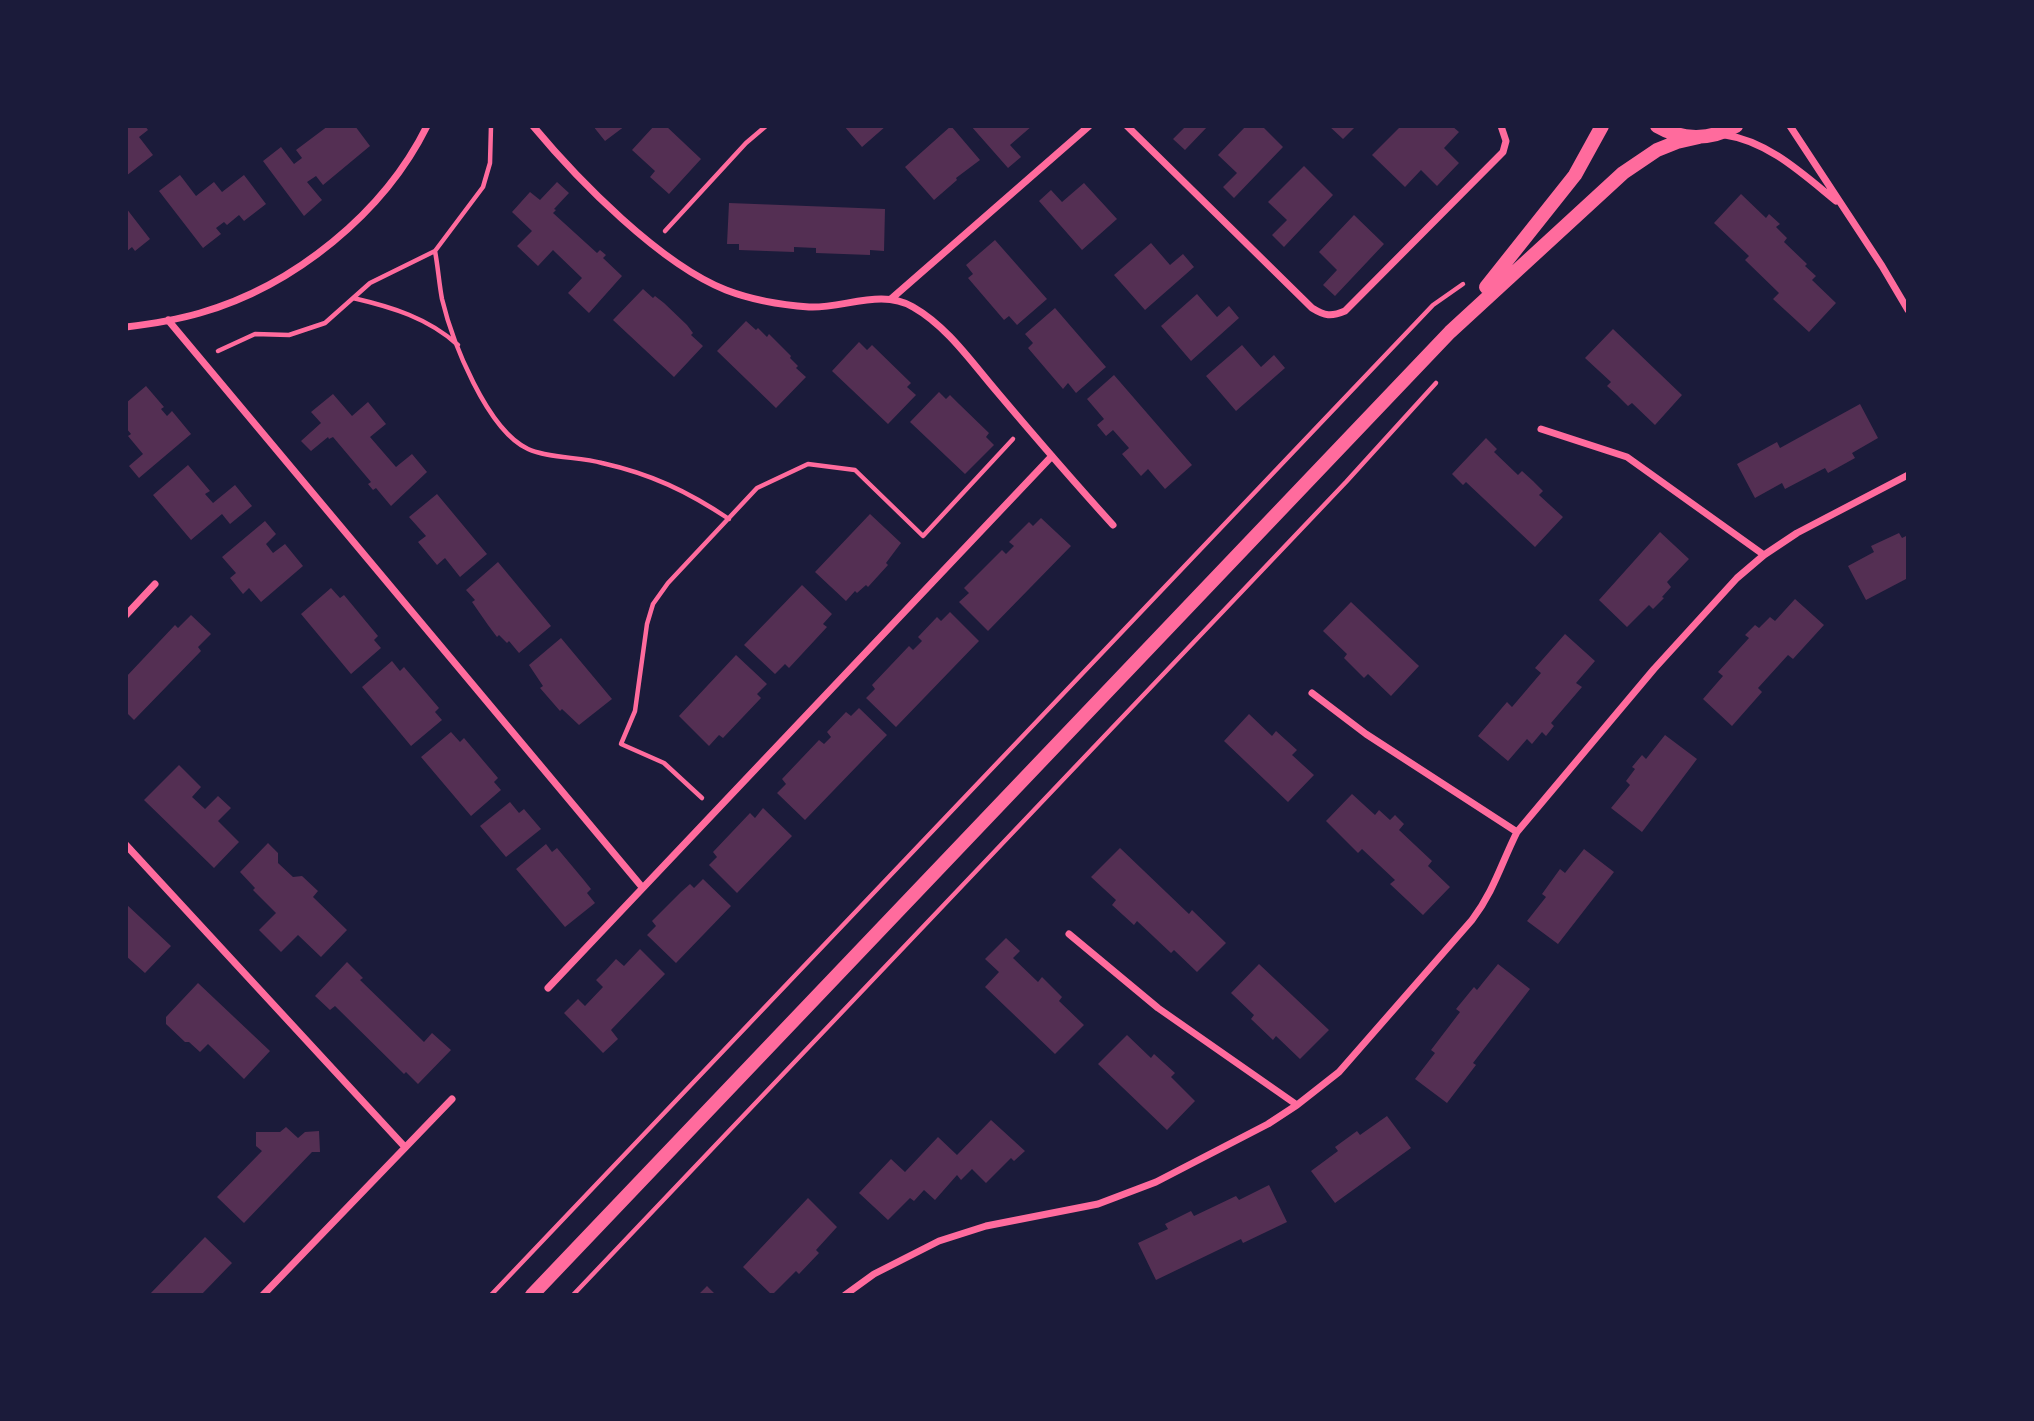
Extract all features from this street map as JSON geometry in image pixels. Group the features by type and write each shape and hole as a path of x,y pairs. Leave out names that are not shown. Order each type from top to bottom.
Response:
{"main road":[{"path":"1450,332 1575,176 1602,126"},
{"path":"1657,126 1681,136 1699,137"},
{"path":"532,1295 1450,332 1623,173 1657,150 1677,142 1718,134 1736,126"}],"street":[{"path":"126,327 200,313 228,303 311,258 373,203 407,159 427,126"},
{"path":"533,126 572,170 653,243 679,263 724,289 769,302 811,307 891,299 911,305 950,337 1113,525"},
{"path":"891,299 1089,126"},
{"path":"1127,126 1312,308 1321,314 1332,316 1345,311 1503,152 1506,141 1501,126"},
{"path":"1790,126 1908,310"},
{"path":"1718,134 1748,140 1764,148 1808,178 1842,206"},
{"path":"168,320 642,887"},
{"path":"1541,429 1628,457 1763,555"},
{"path":"548,988 1052,456"},
{"path":"845,1295 874,1274 939,1241 986,1226 1098,1204 1156,1182 1241,1139 1297,1105 1331,1079 1472,920 1498,878 1517,832 1715,600 1763,555 1816,522 1908,475"},
{"path":"126,615 155,584"},
{"path":"1311,693 1366,734 1517,832"},
{"path":"126,845 405,1147"},
{"path":"1069,934 1158,1008 1297,1105"},
{"path":"263,1295 452,1099"}],"path":[{"path":"200,359 255,334 289,335 325,323 370,283 435,251 483,187 490,163 491,126"},
{"path":"653,243 766,126"},
{"path":"435,251 443,300 467,370 487,410 508,433 528,449 600,462 653,477 694,495 729,519"},
{"path":"491,1295 1433,305 1464,284"},
{"path":"353,298 407,313 440,329 459,346"},
{"path":"573,1295 1346,482 1440,379"},
{"path":"715,811 664,762 621,744 635,711 647,624 653,604 668,583 757,488 808,464 855,470 923,536 1026,426"}],"building":[{"path":"126,126 145,126 148,130 139,137 153,155 126,176"},
{"path":"328,126 355,126 370,146 323,185 316,176 307,182 322,200 304,216 263,161 281,147 294,164 302,158 296,150"},
{"path":"593,126 625,126 605,141"},
{"path":"654,126 666,126 701,159 669,194 650,177 655,171 632,150"},
{"path":"844,126 886,126 862,147"},
{"path":"951,126 980,160 956,178 957,180 934,200 905,167"},
{"path":"971,126 1032,126 1010,145 1021,157 1008,168"},
{"path":"1186,126 1208,126 1185,150 1173,139"},
{"path":"1246,126 1262,126 1283,147 1234,198 1223,187 1237,173 1218,155"},
{"path":"1329,126 1356,126 1343,139"},
{"path":"1401,126 1452,126 1459,132 1444,148 1459,163 1437,186 1421,170 1405,187 1372,155"},
{"path":"1304,166 1333,195 1284,247 1272,235 1287,220 1268,202"},
{"path":"180,175 196,196 214,182 222,192 244,175 266,204 244,221 239,215 227,225 224,222 216,228 221,234 203,248 159,191"},
{"path":"557,182 569,193 553,213 597,253 600,250 606,255 603,258 622,276 589,313 568,293 582,278 553,250 538,266 517,246 532,231 512,212 530,192 540,200"},
{"path":"1084,183 1117,219 1082,250 1039,201 1051,190 1062,202"},
{"path":"1741,194 1766,218 1769,214 1780,224 1776,227 1787,238 1784,242 1816,276 1812,280 1836,303 1809,332 1773,299 1779,293 1745,260 1749,256 1714,223"},
{"path":"729,203 885,209 884,251 870,250 870,255 816,253 816,248 794,247 794,252 739,250 739,244 727,244"},
{"path":"126,208 150,239 135,251 132,247 126,252"},
{"path":"1354,215 1384,244 1335,296 1323,285 1337,270 1319,252"},
{"path":"995,240 1047,299 1017,325 1009,316 1004,320 968,278 973,274 966,265"},
{"path":"1151,243 1170,265 1183,254 1194,267 1145,310 1114,275"},
{"path":"643,289 664,303 687,325 693,333 691,335 703,346 674,377 613,320"},
{"path":"1197,294 1217,317 1229,306 1239,318 1191,361 1161,326"},
{"path":"1055,308 1106,367 1076,393 1068,383 1063,389 1028,348 1033,343 1025,334"},
{"path":"746,321 767,337 769,334 791,356 798,366 796,368 806,377 776,408 717,351"},
{"path":"1613,329 1682,395 1655,425 1632,403 1628,406 1607,386 1611,382 1585,358"},
{"path":"859,342 867,350 872,345 911,383 907,387 916,395 888,424 832,371"},
{"path":"1242,345 1261,367 1274,355 1285,368 1236,411 1206,376"},
{"path":"1114,375 1192,465 1165,489 1148,469 1141,476 1122,454 1129,448 1113,430 1106,436 1097,425 1104,419 1087,399"},
{"path":"146,386 164,407 161,409 167,416 172,411 191,434 139,478 129,466 143,454 128,436 131,434 126,428 126,403"},
{"path":"939,392 946,399 950,395 989,433 986,437 994,445 965,474 910,422"},
{"path":"333,394 352,416 368,402 386,424 370,437 396,467 412,454 427,472 391,506 376,488 373,490 368,484 371,482 333,437 328,437 311,451 301,441 321,423 311,412"},
{"path":"1860,404 1878,438 1852,453 1855,458 1828,473 1825,468 1785,489 1782,483 1755,498 1737,464 1777,442 1780,448"},
{"path":"1486,438 1497,449 1494,452 1518,475 1522,471 1533,481 1543,491 1539,495 1563,517 1535,547 1466,482 1463,485 1452,474"},
{"path":"188,465 210,491 205,494 213,503 235,485 252,506 230,524 222,514 191,540 153,495"},
{"path":"437,494 487,554 460,577 445,558 437,565 418,542 426,536 409,517"},
{"path":"870,514 901,543 886,563 888,565 868,587 866,585 857,593 855,591 846,601 815,572"},
{"path":"1041,518 1071,546 988,631 959,602 969,593 964,588 1002,550 1006,554 1014,546 1009,542 1029,522 1033,526"},
{"path":"265,521 276,534 266,544 273,553 285,544 303,566 261,602 249,588 243,594 230,578 236,573 222,557"},
{"path":"1660,532 1689,559 1667,582 1671,587 1662,597 1664,598 1653,609 1649,605 1627,627 1599,600"},
{"path":"1899,533 1902,538 1908,535 1908,584 1906,579 1866,600 1848,566 1874,552 1871,546"},
{"path":"498,562 551,626 519,653 509,641 507,643 499,635 497,637 466,590"},
{"path":"802,585 832,614 823,624 827,627 789,668 785,664 775,674 744,645"},
{"path":"331,588 340,598 344,595 378,636 374,640 381,648 351,674 301,614"},
{"path":"1795,599 1824,625 1793,659 1788,655 1758,688 1762,692 1732,726 1703,699 1723,676 1718,672 1749,638 1745,635 1755,625 1759,628 1770,617 1775,621"},
{"path":"1351,602 1419,666 1391,696 1368,674 1364,678 1344,658 1347,654 1323,631"},
{"path":"950,612 979,641 896,727 866,698 875,689 872,685 909,646 913,650 922,641 918,637 937,617 941,621"},
{"path":"191,615 211,634 198,647 201,651 134,720 126,712 126,677 175,625 178,628"},
{"path":"1565,634 1595,661 1576,683 1582,687 1551,723 1554,726 1546,736 1542,732 1532,744 1527,739 1508,761 1478,736 1507,702 1512,707 1541,673 1535,668"},
{"path":"561,638 612,699 579,725 562,709 560,711 540,688 543,686 529,665"},
{"path":"736,655 767,684 757,694 761,698 723,738 719,735 709,746 679,716"},
{"path":"392,661 400,671 404,667 439,708 435,712 442,720 411,746 362,687"},
{"path":"859,708 887,735 805,820 777,793 786,784 782,779 819,740 824,744 831,737 827,732 846,712 851,716"},
{"path":"1249,714 1272,736 1276,731 1297,750 1292,755 1314,775 1288,802 1224,741"},
{"path":"451,732 460,742 464,738 498,778 494,782 501,790 471,816 421,757"},
{"path":"1665,735 1697,759 1642,832 1611,808 1630,785 1626,781 1635,769 1632,767 1642,755 1646,759"},
{"path":"179,765 201,787 192,797 205,809 218,796 231,808 218,821 239,842 214,868 144,800"},
{"path":"1352,794 1375,815 1379,810 1390,820 1395,815 1404,824 1399,830 1432,861 1428,866 1450,887 1423,915 1390,884 1395,880 1362,849 1358,853 1326,821"},
{"path":"510,802 519,813 524,809 541,829 506,857 480,826"},
{"path":"763,808 792,836 737,893 709,865 717,857 713,852 750,813 755,818"},
{"path":"268,843 278,853 278,863 293,877 302,876 318,891 313,897 347,930 321,957 298,935 281,952 259,930 276,913 253,890 255,888 240,872"},
{"path":"546,844 552,852 557,848 583,879 591,889 587,893 595,903 565,927 516,869"},
{"path":"1120,848 1189,914 1192,910 1226,943 1197,972 1174,950 1171,953 1137,921 1134,925 1112,905 1116,900 1091,877"},
{"path":"1584,849 1614,872 1558,944 1527,921 1546,897 1542,894 1560,869 1565,873"},
{"path":"703,879 731,906 676,963 647,935 656,926 652,921 681,892 690,884 694,888"},
{"path":"126,904 171,946 145,973 126,956"},
{"path":"1006,938 1020,951 1013,958 1038,982 1042,977 1062,997 1059,1001 1084,1025 1055,1054 985,987 999,972 985,959"},
{"path":"640,949 665,974 611,1030 618,1039 603,1053 564,1013 578,999 585,1006 603,987 596,980 616,959 624,966"},
{"path":"347,962 363,978 360,980 424,1042 432,1033 451,1050 418,1084 406,1072 404,1074 335,1006 330,1010 315,996"},
{"path":"1259,964 1329,1030 1300,1059 1276,1036 1273,1040 1251,1019 1254,1015 1231,993"},
{"path":"1498,964 1530,989 1473,1063 1476,1065 1447,1103 1415,1079 1435,1053 1431,1050 1460,1012 1456,1009 1474,987 1477,990"},
{"path":"198,983 270,1051 244,1079 208,1044 200,1052 166,1024 166,1017"},
{"path":"1127,1035 1151,1058 1154,1054 1175,1073 1171,1077 1195,1101 1167,1130 1098,1064"},
{"path":"1387,1116 1411,1148 1335,1203 1311,1171 1338,1151 1335,1147 1357,1131 1360,1135"},
{"path":"991,1120 1025,1151 1014,1161 1011,1158 986,1183 972,1169 961,1180 957,1175 935,1200 924,1190 914,1201 910,1198 888,1220 859,1193 891,1159 905,1172 938,1137 957,1155"},
{"path":"286,1127 298,1138 305,1132 319,1131 320,1152 312,1152 244,1223 217,1197 262,1151 256,1146 256,1132 280,1132"},
{"path":"1269,1185 1287,1222 1243,1243 1241,1239 1156,1280 1138,1243 1168,1229 1165,1224 1191,1211 1194,1216 1236,1196 1239,1200"},
{"path":"808,1198 837,1227 816,1250 819,1253 799,1274 796,1271 772,1295 743,1267"},
{"path":"205,1237 232,1263 201,1295 149,1295"},
{"path":"707,1286 716,1295 698,1295"}]}
